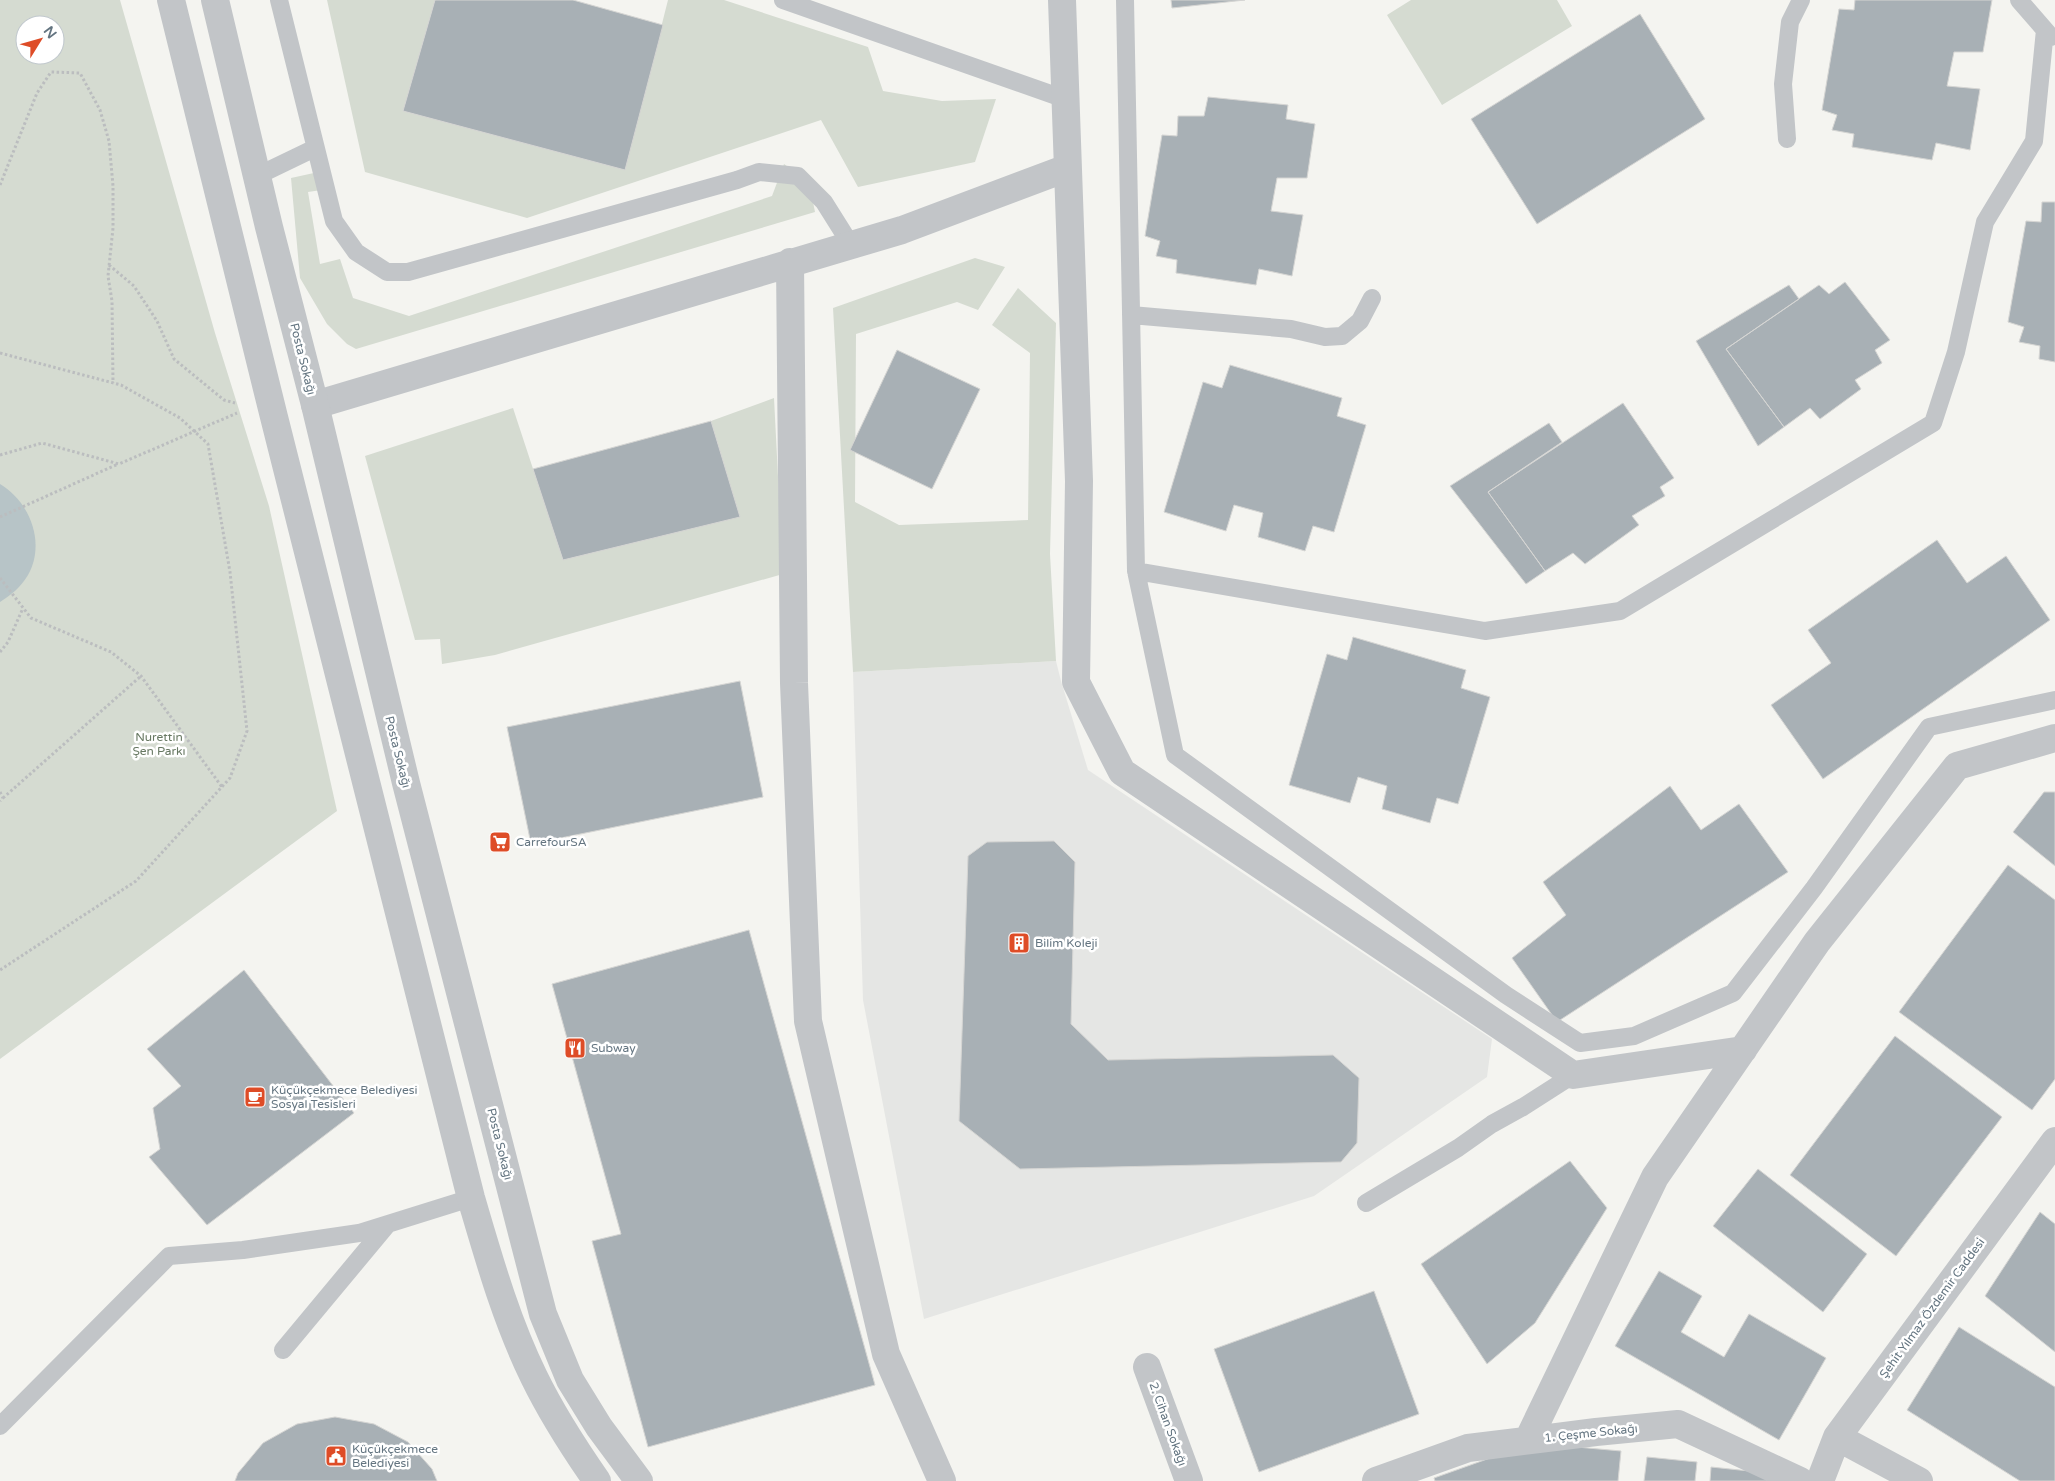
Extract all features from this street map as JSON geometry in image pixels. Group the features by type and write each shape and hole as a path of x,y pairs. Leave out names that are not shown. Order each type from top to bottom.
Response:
{"street":[{"path":"171,0 471,1198 499,1291 534,1377 566,1436 597,1481"},
{"name":"Posta Sokağı","path":"215,0 406,783 543,1314 570,1380 634,1479"},
{"path":"1062,0 1079,481 1076,682 1122,772 1573,1075 1743,1050"},
{"path":"274,417 902,230 1067,168"},
{"path":"790,262 794,683 808,1022 886,1354 942,1481"},
{"path":"1528,1440 1655,1177 1817,942 1958,766 2055,738"},
{"name":"Şehit Yılmaz Özdemir Caddesi","path":"1820,1481 1837,1436 2055,1141"},
{"path":"471,1198 511,1188"},
{"name":"2. Cihan Sokağı","path":"1147,1367 1189,1481"},
{"name":"1. Çeşme Sokağı","path":"1376,1481 1468,1448 1678,1424 1800,1481"},
{"path":"1837,1436 1918,1481"}],"lane":[{"path":"279,0 334,221 356,252 387,272 408,272 738,180 759,172 798,176 824,202 851,245"},
{"path":"784,0 1065,100"},
{"path":"1125,0 1136,571 1175,755 1506,995 1580,1043 1634,1036 1733,993 1814,888 1929,727 2055,700"},
{"path":"1787,139 1783,84 1790,22 1801,0"},
{"path":"1136,571 1485,631 1620,611 1933,423 1956,352 1985,222 2034,141 2050,36 2019,0"},
{"path":"257,176 315,148"},
{"path":"1132,315 1291,329 1325,337 1342,336 1360,321 1372,298"},
{"path":"1366,1204 1573,1075"},
{"path":"0,1426 169,1256 243,1250 360,1233 471,1198"},
{"path":"283,1350 387,1224"}],"path":[{"path":"0,184 37,93 51,72 80,72 100,110 109,142 113,186 113,228 108,276 112,301 113,384"},
{"path":"109,264 134,286 157,322 174,358 224,400 240,405"},
{"path":"0,352 121,386 180,418 208,444 230,572 248,731 230,778 136,881 0,969"},
{"path":"0,517 240,412"},
{"path":"0,455 42,443 119,464"},
{"path":"0,578 31,618 111,652 141,676 222,787"},
{"path":"0,652 8,642 23,608"},
{"path":"0,801 141,676"},
{"path":"0,792 3,798"}],"shaded area":[{"path":"0,484 20,501 27,512 35,537 35,550 33,563 28,575 16,590 0,602"},
{"path":"1056,661 1088,770 1492,1039 1487,1077 1314,1196 924,1319 863,1000 853,672"}],"green space":[{"name":"Nurettin Şen Parkı","path":"0,0 120,0 215,333 269,506 337,811 0,1059"},
{"path":"327,0 435,0 403,111 625,170 668,0 724,0 868,47 883,91 942,101 996,99 975,162 858,187 821,120 527,218 365,172"},
{"path":"1411,0 1557,0 1572,26 1442,105 1387,15"},
{"path":"784,164 809,182 815,212 356,349 347,344 327,324 300,278 291,178 323,171 328,189 308,192 320,264 340,259 353,298 409,316 772,196"},
{"path":"975,258 1005,267 978,310 957,302 856,334 855,502 899,525 1028,520 1030,353 992,325 1018,288 1056,323 1050,554 1056,661 853,672 833,308"},
{"path":"774,398 783,574 495,655 442,664 440,639 415,640 365,456 513,408 563,560 739,517 711,421"}],"building":[{"path":"435,0 573,0 663,25 625,170 403,111"},
{"path":"1171,0 1245,0 1172,8"},
{"path":"1855,0 1992,0 1983,52 1954,52 1947,86 1980,89 1970,150 1936,143 1932,160 1852,147 1854,134 1832,130 1837,115 1822,110 1839,9 1854,10"},
{"path":"1640,14 1705,119 1537,224 1471,119"},
{"path":"1208,97 1288,105 1286,119 1315,124 1307,178 1277,178 1271,211 1303,215 1292,276 1259,269 1256,285 1176,273 1177,260 1156,256 1160,241 1145,236 1162,135 1177,136 1178,116 1204,116"},
{"path":"2042,202 2055,202 2055,362 2039,359 2040,346 2019,342 2024,327 2008,322 2026,221 2041,222"},
{"path":"1845,282 1890,340 1875,350 1882,363 1855,380 1861,389 1820,419 1810,408 1784,427 1726,349 1819,285 1829,294"},
{"path":"1789,285 1799,299 1726,349 1784,427 1758,446 1696,341"},
{"path":"897,350 980,389 932,489 850,450"},
{"path":"1230,365 1342,398 1337,416 1366,425 1334,532 1313,526 1305,551 1258,537 1263,513 1234,505 1226,531 1164,512 1203,382 1222,388"},
{"path":"1623,403 1674,478 1660,487 1665,496 1632,516 1639,525 1585,564 1573,553 1545,571 1488,492"},
{"path":"711,421 740,517 563,560 533,469"},
{"path":"1549,423 1562,442 1488,492 1545,571 1526,584 1450,486"},
{"path":"1937,540 1967,583 2006,556 2050,620 1823,779 1771,705 1831,663 1808,630"},
{"path":"1353,637 1466,670 1461,688 1490,697 1458,804 1437,798 1430,823 1382,809 1387,786 1358,777 1350,803 1289,785 1327,654 1347,660"},
{"path":"740,681 763,797 531,844 507,727"},
{"path":"1670,786 1701,830 1739,804 1788,872 1557,1022 1512,958 1566,915 1543,882"},
{"path":"2044,792 2055,792 2055,866 2013,832"},
{"name":"Bilim Koleji","path":"1054,841 1075,862 1071,1024 1108,1060 1333,1055 1359,1078 1357,1143 1341,1162 1020,1169 959,1121 968,856 987,842"},
{"path":"2008,865 2055,900 2055,1079 2032,1110 1899,1012"},
{"path":"749,930 875,1385 648,1447 592,1241 621,1234 552,984"},
{"name":"Küçükçekmece Belediyesi Sosyal Tesisleri","path":"244,970 354,1113 207,1225 149,1157 160,1149 153,1108 181,1086 147,1049"},
{"path":"1895,1036 2002,1117 1896,1256 1790,1175"},
{"path":"1570,1161 1607,1208 1535,1323 1487,1364 1421,1264"},
{"path":"1758,1169 1867,1254 1823,1312 1713,1226"},
{"path":"2040,1212 2055,1224 2055,1352 1985,1296"},
{"path":"1659,1271 1702,1296 1681,1332 1724,1357 1749,1314 1826,1358 1779,1440 1615,1346"},
{"path":"1374,1291 1419,1414 1259,1472 1214,1349"},
{"path":"1959,1327 2055,1387 2055,1481 2020,1481 1907,1410"},
{"name":"Küçükçekmece Belediyesi","path":"335,1417 374,1424 408,1442 432,1469 437,1481 235,1481 238,1473 263,1443 297,1424"},
{"path":"1532,1443 1621,1451 1618,1481 1435,1481 1434,1478"},
{"path":"1647,1457 1697,1462 1695,1481 1644,1481"},
{"path":"1711,1467 1768,1473 1767,1481 1710,1481"}],"place":[{"name":"CarrefourSA","path":"500,842"},
{"name":"Bilim Koleji","path":"1019,943"},
{"name":"Subway","path":"575,1048"},
{"name":"Küçükçekmece Belediyesi Sosyal Tesisleri","path":"255,1097"},
{"name":"Küçükçekmece Belediyesi","path":"336,1456"}]}
